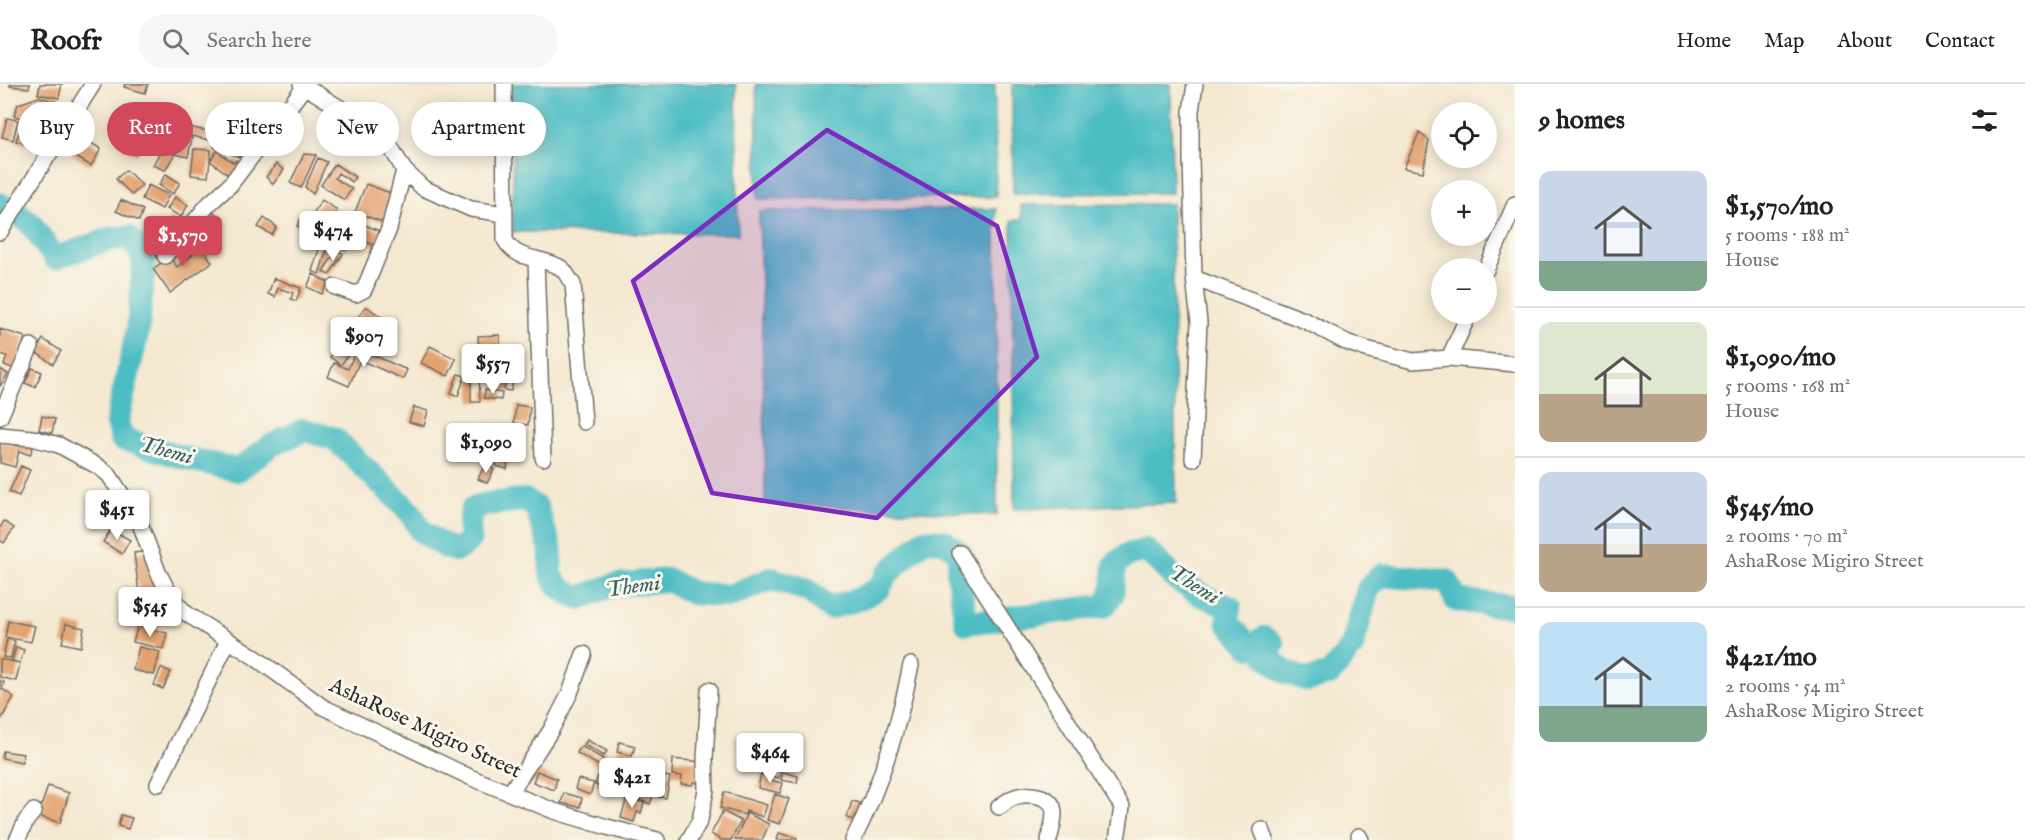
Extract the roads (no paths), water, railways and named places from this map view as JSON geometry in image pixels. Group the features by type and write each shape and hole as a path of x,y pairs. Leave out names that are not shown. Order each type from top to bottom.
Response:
{"street":[{"path":"1,231 93,84"},
{"path":"504,84 505,240 513,251 562,269 573,284 584,422"},
{"path":"1193,459 1199,322 1194,278 1191,158 1191,111 1195,84"},
{"path":"165,256 210,204 231,185 303,85 379,132 404,170 423,188 471,209 504,214"},
{"path":"335,287 356,294 364,290 389,229 404,170"},
{"path":"1491,258 1515,204"},
{"path":"536,260 543,458"},
{"path":"1194,278 1306,321 1346,342 1366,349 1413,361 1449,358 1515,364"},
{"path":"1449,358 1464,324"},
{"path":"0,417 31,346"},
{"name":"AshaRose Migiro Street","path":"0,435 32,438 58,445 99,467 109,475 139,521 158,572 172,599 187,614 253,656 323,707 472,778 554,811 657,840"},
{"path":"960,553 1122,807 1117,840"},
{"path":"158,784 228,641"},
{"path":"510,793 551,730 570,693 584,654"},
{"path":"853,840 874,798 884,770 911,665"},
{"path":"689,840 700,820 706,790 705,759 709,690"},
{"path":"999,807 1012,797 1023,795 1038,796 1048,800 1053,807 1054,814 1049,840"},
{"path":"17,840 34,810"}],"water":[{"path":"512,84 736,84 738,234 513,232 512,156 546,156 546,102 512,102"},
{"path":"756,84 995,84 996,197 758,199"},
{"path":"1012,84 1171,84 1172,193 1013,194"},
{"path":"1172,204 1176,503 1014,509 1012,220 1022,220 1021,205"},
{"path":"996,209 997,515 765,503 759,211"}],"waterway":[{"name":"Themi","path":"0,204 31,224 55,258 110,239 128,237 139,249 144,262 138,329 117,422 122,439 185,458 238,470 270,446 304,430 335,439 410,512 422,532 442,545 455,550 464,546 470,538 469,524 472,509 488,504 525,500 537,508 550,548 551,570 555,582 562,589 579,598 614,585 668,580 692,593 729,596 771,579 808,590 829,608 859,599 879,588 888,573 924,540 944,541 960,553 958,572 966,623 1104,606 1112,595 1115,564 1127,555 1146,550 1177,580 1201,595 1230,607 1228,622 1250,647 1264,638 1273,644 1267,657 1285,672 1308,680 1330,674 1352,647 1368,589 1381,575 1447,581 1456,600 1515,607"}]}
